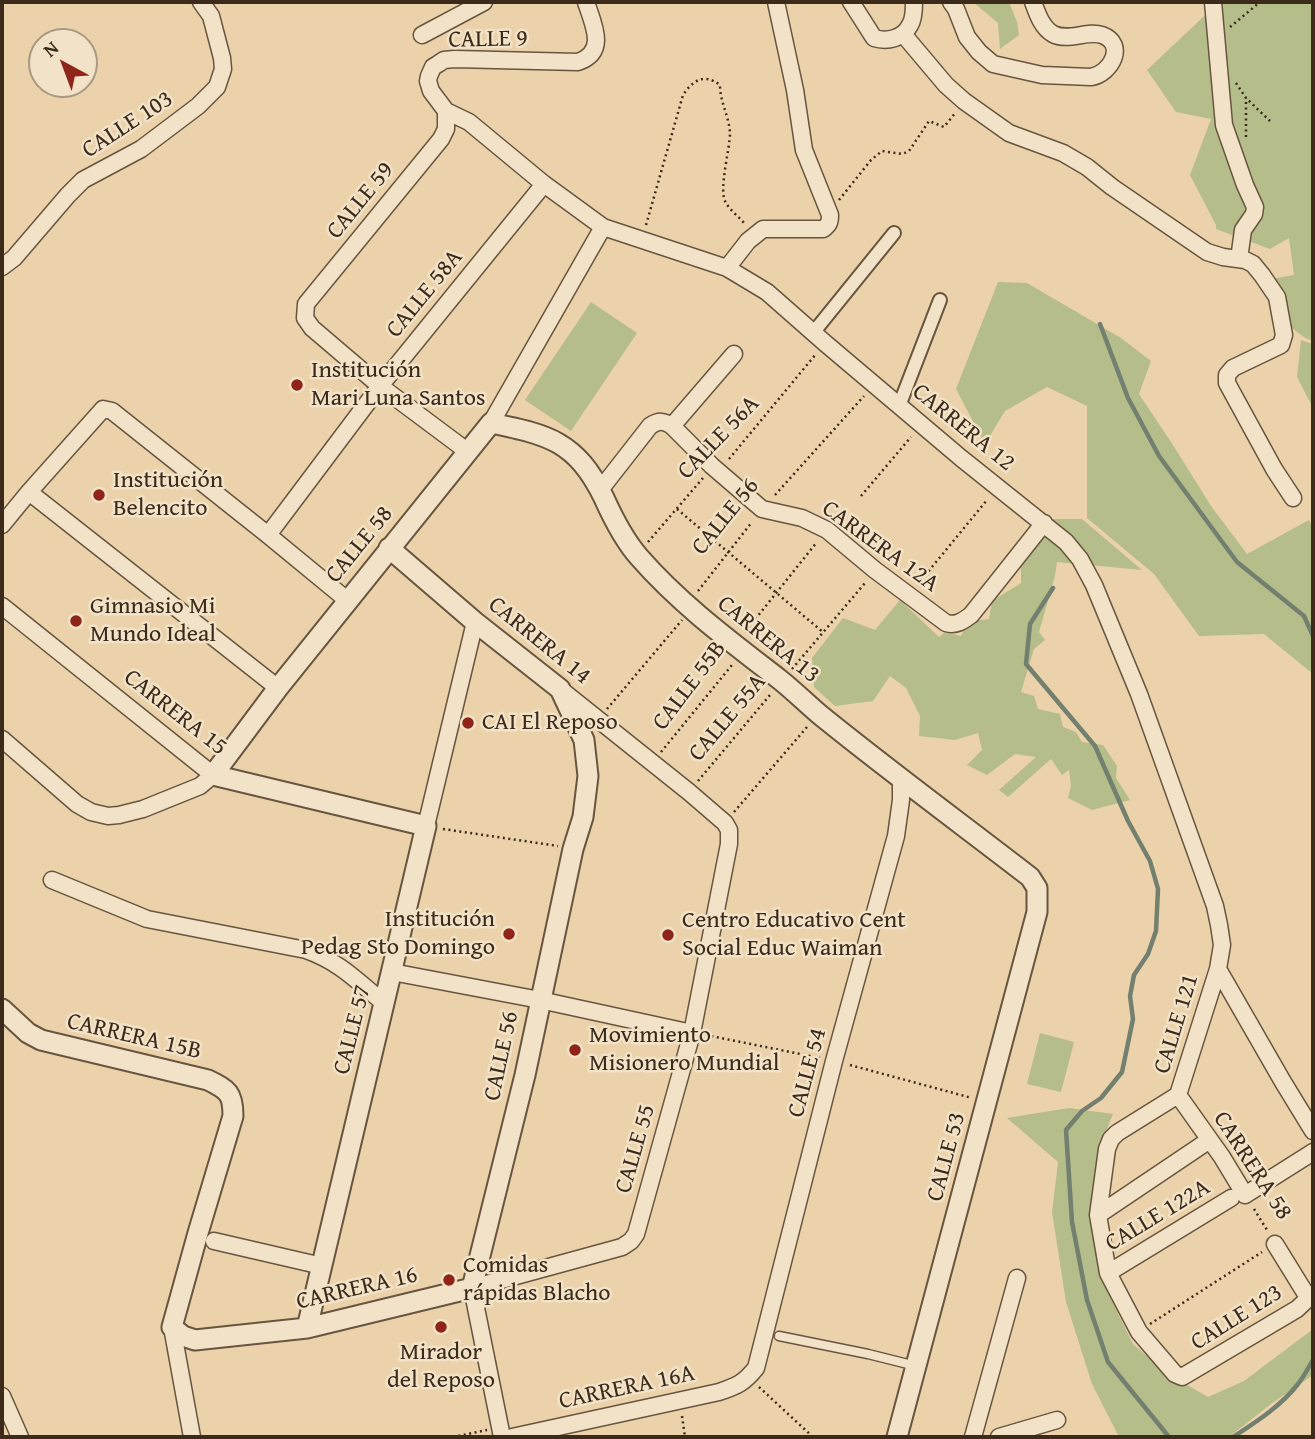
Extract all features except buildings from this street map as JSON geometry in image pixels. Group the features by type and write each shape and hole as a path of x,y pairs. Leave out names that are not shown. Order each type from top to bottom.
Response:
{"street":[{"name":"CALLE 103","path":"2,267 14,258 83,180 141,149 198,106 216,87 223,69 222,58 211,16 201,2"},
{"path":"422,35 484,2"},
{"name":"CALLE 9","path":"446,111 431,91 428,81 433,67 443,60 578,62 588,59 597,46 586,2"},
{"path":"727,268 748,242 764,229 822,229 828,226 830,221 804,150 795,90 776,2"},
{"path":"851,2 874,38 886,41 903,34 910,26 914,2"},
{"path":"951,2 967,37 993,64 1042,75 1090,77 1106,71 1114,56 1110,39 1098,34 1068,37 1053,34 1043,25 1033,2"},
{"path":"1213,2 1224,125 1255,207 1255,214 1243,230 1240,259"},
{"path":"903,34 946,85 1009,133 1063,153 1087,167 1207,252 1253,264 1277,297 1284,335 1281,345 1233,368 1227,375 1227,383 1293,498"},
{"name":"CARRERA 12","path":"446,111 469,122 544,184 603,226 727,268 767,292 874,385 1066,542 1080,559 1094,585 1139,694 1215,906 1222,946 1218,969"},
{"name":"CALLE 59","path":"380,386 312,328 305,318 306,304 441,139 446,129 446,111"},
{"name":"CALLE 58A","path":"268,535 380,386 544,184"},
{"name":"CALLE 58","path":"2,739 77,804 91,812 108,816 143,809 200,786 213,775 347,600 491,423 603,226"},
{"path":"819,338 894,233"},
{"path":"900,406 940,300"},
{"path":"600,490 650,426 662,421 672,426 734,354"},
{"path":"380,386 467,451"},
{"path":"2,525 103,410 112,411 347,600"},
{"name":"CARRERA 13","path":"491,423 531,431 565,445 586,466 637,556 691,610 901,779 1030,877 1037,888"},
{"name":"CARRERA 12A","path":"672,426 712,466 762,509 802,518 827,530 876,570 952,625 971,615 1044,523"},
{"path":"29,492 278,688"},
{"name":"CARRERA 14","path":"389,548 475,622 725,823"},
{"name":"CARRERA 15","path":"2,606 213,775 426,826"},
{"name":"CALLE 57","path":"307,1328 475,622"},
{"name":"CALLE 56","path":"505,1434 472,1288 525,1075 573,849 583,817 588,776 584,740 559,689"},
{"name":"CALLE 54","path":"749,1377 756,1368 834,1061 896,836 901,779"},
{"name":"CALLE 55","path":"631,1241 636,1234 692,1033 729,844 729,830 725,823"},
{"path":"52,880 147,919 306,950 323,956 384,1003"},
{"name":"CALLE 53","path":"897,1437 1037,912 1037,888"},
{"path":"1218,969 1313,1131"},
{"name":"CALLE 121","path":"1098,1214 1107,1149 1111,1139 1178,1095 1218,969"},
{"path":"392,972 692,1033"},
{"name":"CARRERA 15B","path":"2,1009 28,1033 41,1040 208,1080 220,1086 232,1098 233,1116 172,1327"},
{"name":"CARRERA 58","path":"1178,1095 1222,1157 1238,1197"},
{"path":"1139,1332 1108,1273 1098,1214 1205,1143"},
{"name":"CALLE 122A","path":"1108,1273 1313,1152"},
{"path":"214,1241 322,1266"},
{"name":"CARRERA 16","path":"172,1327 183,1336 195,1340 307,1328 472,1288 622,1247 631,1241"},
{"name":"CARRERA 58","path":"1275,1244 1311,1296"},
{"path":"973,1437 1017,1278"},
{"name":"CALLE 123","path":"1139,1332 1175,1374 1182,1377 1297,1309 1311,1296"},
{"path":"172,1327 192,1437"},
{"name":"CARRERA 16A","path":"505,1434 719,1392 739,1385 749,1377"},
{"path":"2,1396 17,1435"},
{"path":"999,1437 1057,1420"}],"lane":[{"path":"779,1336 916,1366"}],"path":[{"path":"1228,29 1259,2"},
{"path":"642,239 683,95 691,83 705,79 712,79 720,85 730,133 722,189 724,201 755,235"},
{"path":"1234,80 1246,98 1270,121"},
{"path":"830,215 871,160 882,151 902,154 909,151 929,121 944,127 964,101"},
{"name":"CALLE 56A","path":"637,556 712,466 727,462 819,338"},
{"name":"CALLE 56","path":"598,720 691,610 694,597 762,509 874,385"},
{"path":"861,496 922,425"},
{"path":"910,595 997,487"},
{"path":"677,509 824,632"},
{"name":"CALLE 55B","path":"652,762 743,652 741,637 827,530"},
{"name":"CALLE 55A","path":"689,792 876,570"},
{"path":"725,823 818,713"},
{"path":"426,826 573,849"},
{"path":"692,1033 834,1061 987,1102"},
{"name":"CARRERA 58","path":"1238,1197 1275,1244"},
{"path":"1139,1332 1275,1244"},
{"path":"749,1377 813,1437"},
{"path":"680,1399 685,1437"},
{"path":"453,1437 505,1434"}],"green space":[{"path":"973,2 1009,2 1019,35 1000,49 998,23"},
{"path":"1219,2 1313,2 1313,341 1289,324 1259,281 1294,275 1289,238 1270,249 1216,229 1190,175 1211,119 1176,112 1147,70"},
{"path":"998,282 1027,283 1121,338 1151,361 1139,394 1211,506 1247,554 1309,520 1313,528 1313,674 1264,634 1199,636 1154,574 1087,518 1087,406 1047,387 1005,411 985,444 956,389"},
{"path":"591,302 637,333 571,431 525,400"},
{"path":"1301,340 1313,344 1313,408 1297,377"},
{"path":"1053,519 1082,519 1142,570 1057,562 1039,632 1045,640 1034,649 1021,692 1034,696 1038,709 1060,714 1063,727 1076,732 1082,742 1103,745 1117,766 1116,778 1130,800 1092,810 1068,798 1071,786 1069,770 1062,775 1051,759 1008,797 999,790 1036,757 1015,754 987,775 967,765 982,750 978,733 955,740 919,736 920,716 906,688 890,676 873,701 835,706 814,687 812,658 843,618 875,630 900,600 939,637 945,632 961,636 967,622 989,619 992,601 1021,583 1021,567"},
{"path":"1040,1033 1074,1042 1061,1092 1027,1084"},
{"path":"1069,1108 1113,1114 1099,1149 1092,1227 1102,1281 1133,1344 1168,1374 1208,1397 1244,1381 1313,1329 1313,1375 1229,1437 1119,1437 1092,1384 1066,1302 1052,1212 1058,1162 1007,1118"}],"waterway":[{"path":"1100,324 1128,398 1159,456 1237,562 1304,616 1313,636"},
{"path":"1053,588 1030,624 1026,664 1095,746 1128,821 1150,861 1158,889 1156,931 1148,954 1134,975 1130,996 1133,1019 1122,1072 1101,1098 1082,1111 1066,1130 1072,1222 1087,1300 1108,1362 1169,1437"},
{"path":"1233,1437 1284,1399 1313,1360"}],"place":[{"name":"Institución Mari Luna Santos","path":"297,385"},
{"name":"Institución Belencito","path":"99,495"},
{"name":"Gimnasio Mi Mundo Ideal","path":"76,621"},
{"name":"CAI El Reposo","path":"468,723"},
{"name":"Institución Pedag Sto Domingo","path":"509,934"},
{"name":"Centro Educativo Cent Social Educ Waiman","path":"668,935"},
{"name":"Movimiento Misionero Mundial","path":"575,1050"},
{"name":"Comidas rápidas Blacho","path":"449,1280"},
{"name":"Mirador del Reposo","path":"441,1327"}]}
